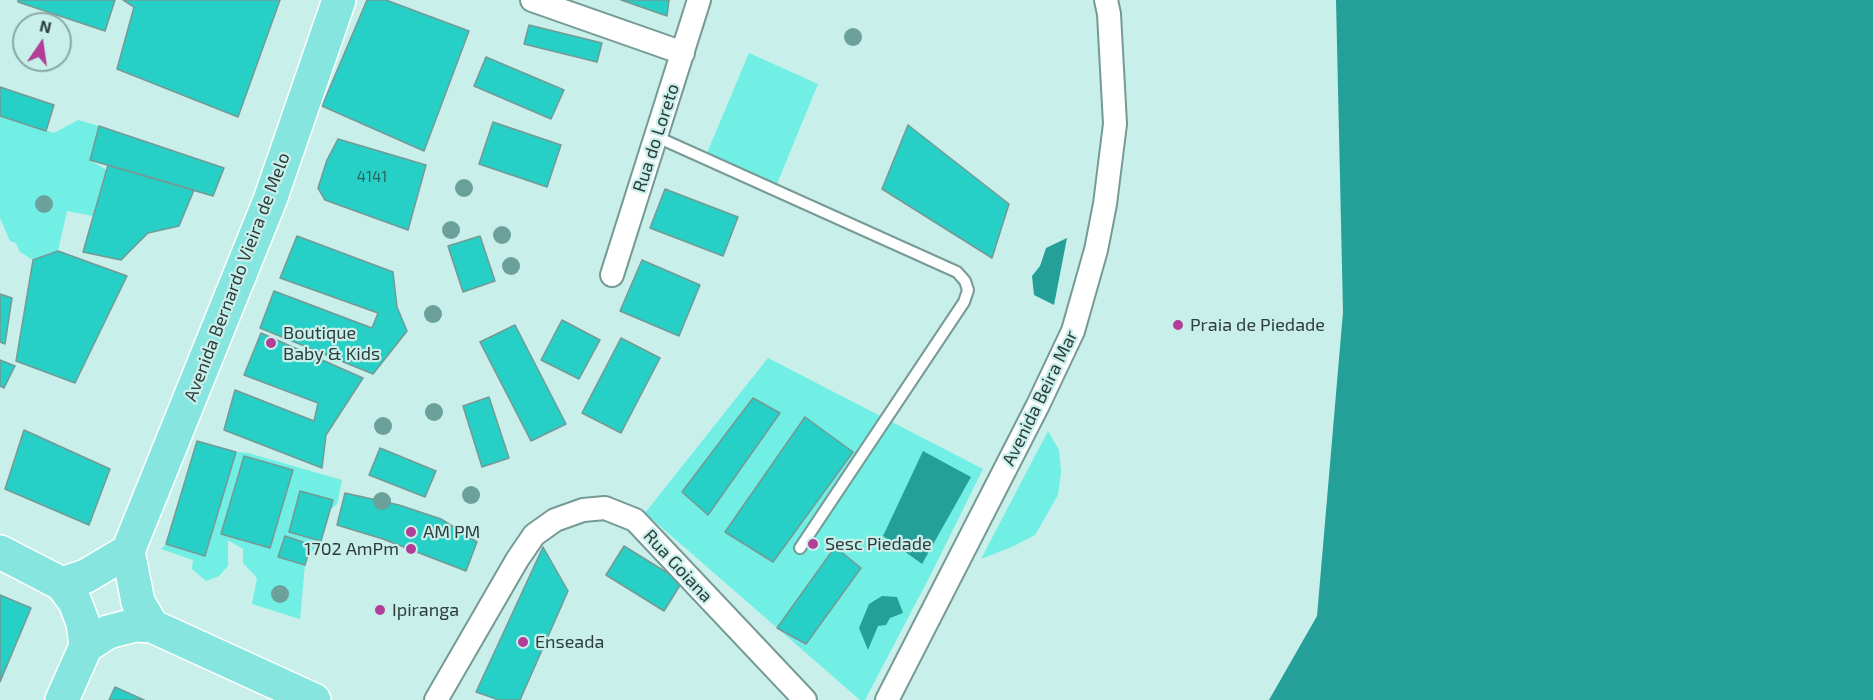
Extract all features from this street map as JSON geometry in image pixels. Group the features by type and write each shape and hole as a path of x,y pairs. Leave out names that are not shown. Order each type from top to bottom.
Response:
{"main road":[{"name":"Avenida Bernardo Vieira de Melo","path":"128,551 270,200 339,0"},
{"path":"62,584 86,576 128,551 138,602 153,626"},
{"path":"0,552 62,584 75,602 83,622 87,646"},
{"path":"62,700 87,646 108,632 135,625 153,626 314,700"}],"street":[{"path":"532,0 683,53"},
{"name":"Rua do Loreto","path":"612,275 699,0"},
{"name":"Avenida Beira Mar","path":"887,700 1038,405 1073,331 1096,250 1106,204 1115,124 1106,0"},
{"name":"Rua Goiana","path":"436,700 517,560 534,535 555,520 583,510 605,508 636,520 805,700"}],"lane":[{"path":"657,137 957,272 965,281 968,290 964,302 800,548"}],"shaded area":[{"path":"1336,0 1873,0 1873,700 1269,700 1317,616 1343,312"},
{"path":"749,53 818,84 777,184 707,153"},
{"path":"0,116 54,133 78,120 99,126 90,160 107,170 93,216 67,211 58,251 33,260 20,252 16,243 10,241 0,218"},
{"path":"1067,238 1054,305 1034,295 1032,276 1040,266 1046,248"},
{"name":"Sesc Piedade","path":"768,358 983,469 865,700 860,700 645,513"},
{"path":"1048,431 1059,450 1061,472 1058,495 1035,535 981,559"},
{"path":"923,451 971,477 922,564 883,536"},
{"path":"236,452 248,453 342,480 337,504 330,510 321,541 308,556 305,565 300,619 252,604 257,578 243,563 243,549 228,540 228,566 219,576 206,581 192,569 193,560 161,549 166,544 206,556"},
{"path":"882,596 897,597 903,613 890,618 886,625 878,626 868,650 859,628 869,604"}],"building":[{"path":"18,0 115,0 105,31 72,20 72,12 48,12 18,2"},
{"path":"123,0 280,0 238,117 117,69 134,7"},
{"path":"367,0 386,0 469,31 424,151 322,106"},
{"path":"621,0 669,0 667,16"},
{"path":"529,25 602,43 597,62 524,44"},
{"path":"486,57 564,90 551,119 474,86"},
{"path":"0,87 54,105 46,131 0,116"},
{"path":"493,122 561,145 547,187 479,164"},
{"path":"908,125 1009,204 992,258 882,189"},
{"path":"99,126 224,168 213,196 90,160"},
{"path":"338,139 426,165 408,230 325,200 318,188 327,160"},
{"path":"108,165 194,190 179,226 148,233 121,260 83,252"},
{"path":"665,189 738,217 723,256 650,228"},
{"path":"297,236 393,272 397,307 407,331 373,374 260,328 274,291 372,328 378,313 280,278"},
{"path":"480,236 495,281 463,292 448,246"},
{"path":"58,251 127,276 75,383 16,361 33,260"},
{"path":"642,260 700,285 679,336 620,311"},
{"path":"0,294 12,298 5,344 0,342"},
{"path":"562,320 600,340 579,379 541,360"},
{"path":"515,325 566,424 531,441 480,342"},
{"path":"261,333 363,378 326,435 322,468 224,430 235,390 314,421 318,403 244,375"},
{"path":"621,338 660,358 621,433 582,413"},
{"path":"0,360 15,366 4,388 0,386"},
{"path":"489,397 509,458 482,467 463,406"},
{"path":"753,398 780,413 708,515 682,492"},
{"path":"805,417 853,452 773,562 725,532"},
{"path":"24,430 110,469 89,525 5,489"},
{"path":"197,441 236,452 205,556 166,544"},
{"path":"380,448 436,471 425,497 369,475"},
{"path":"244,456 293,470 270,548 221,534"},
{"path":"300,491 333,500 321,541 289,532"},
{"name":"AM PM","path":"345,493 399,505 441,519 477,542 466,571 383,539 337,525"},
{"path":"285,536 311,545 305,565 278,557"},
{"path":"624,546 682,582 664,611 606,575"},
{"name":"Enseada","path":"543,547 568,591 520,700 499,700 476,692"},
{"path":"835,547 861,568 806,644 777,628"},
{"path":"0,595 31,608 0,682"},
{"path":"115,687 144,700 109,700"}],"place":[{"name":"Praia de Piedade","path":"1178,325"},
{"name":"Boutique Baby & Kids","path":"271,343"},
{"name":"AM PM","path":"411,532"},
{"name":"Sesc Piedade","path":"813,544"},
{"name":"1702 AmPm","path":"411,549"},
{"name":"Ipiranga","path":"380,610"},
{"name":"Enseada","path":"523,642"}]}
